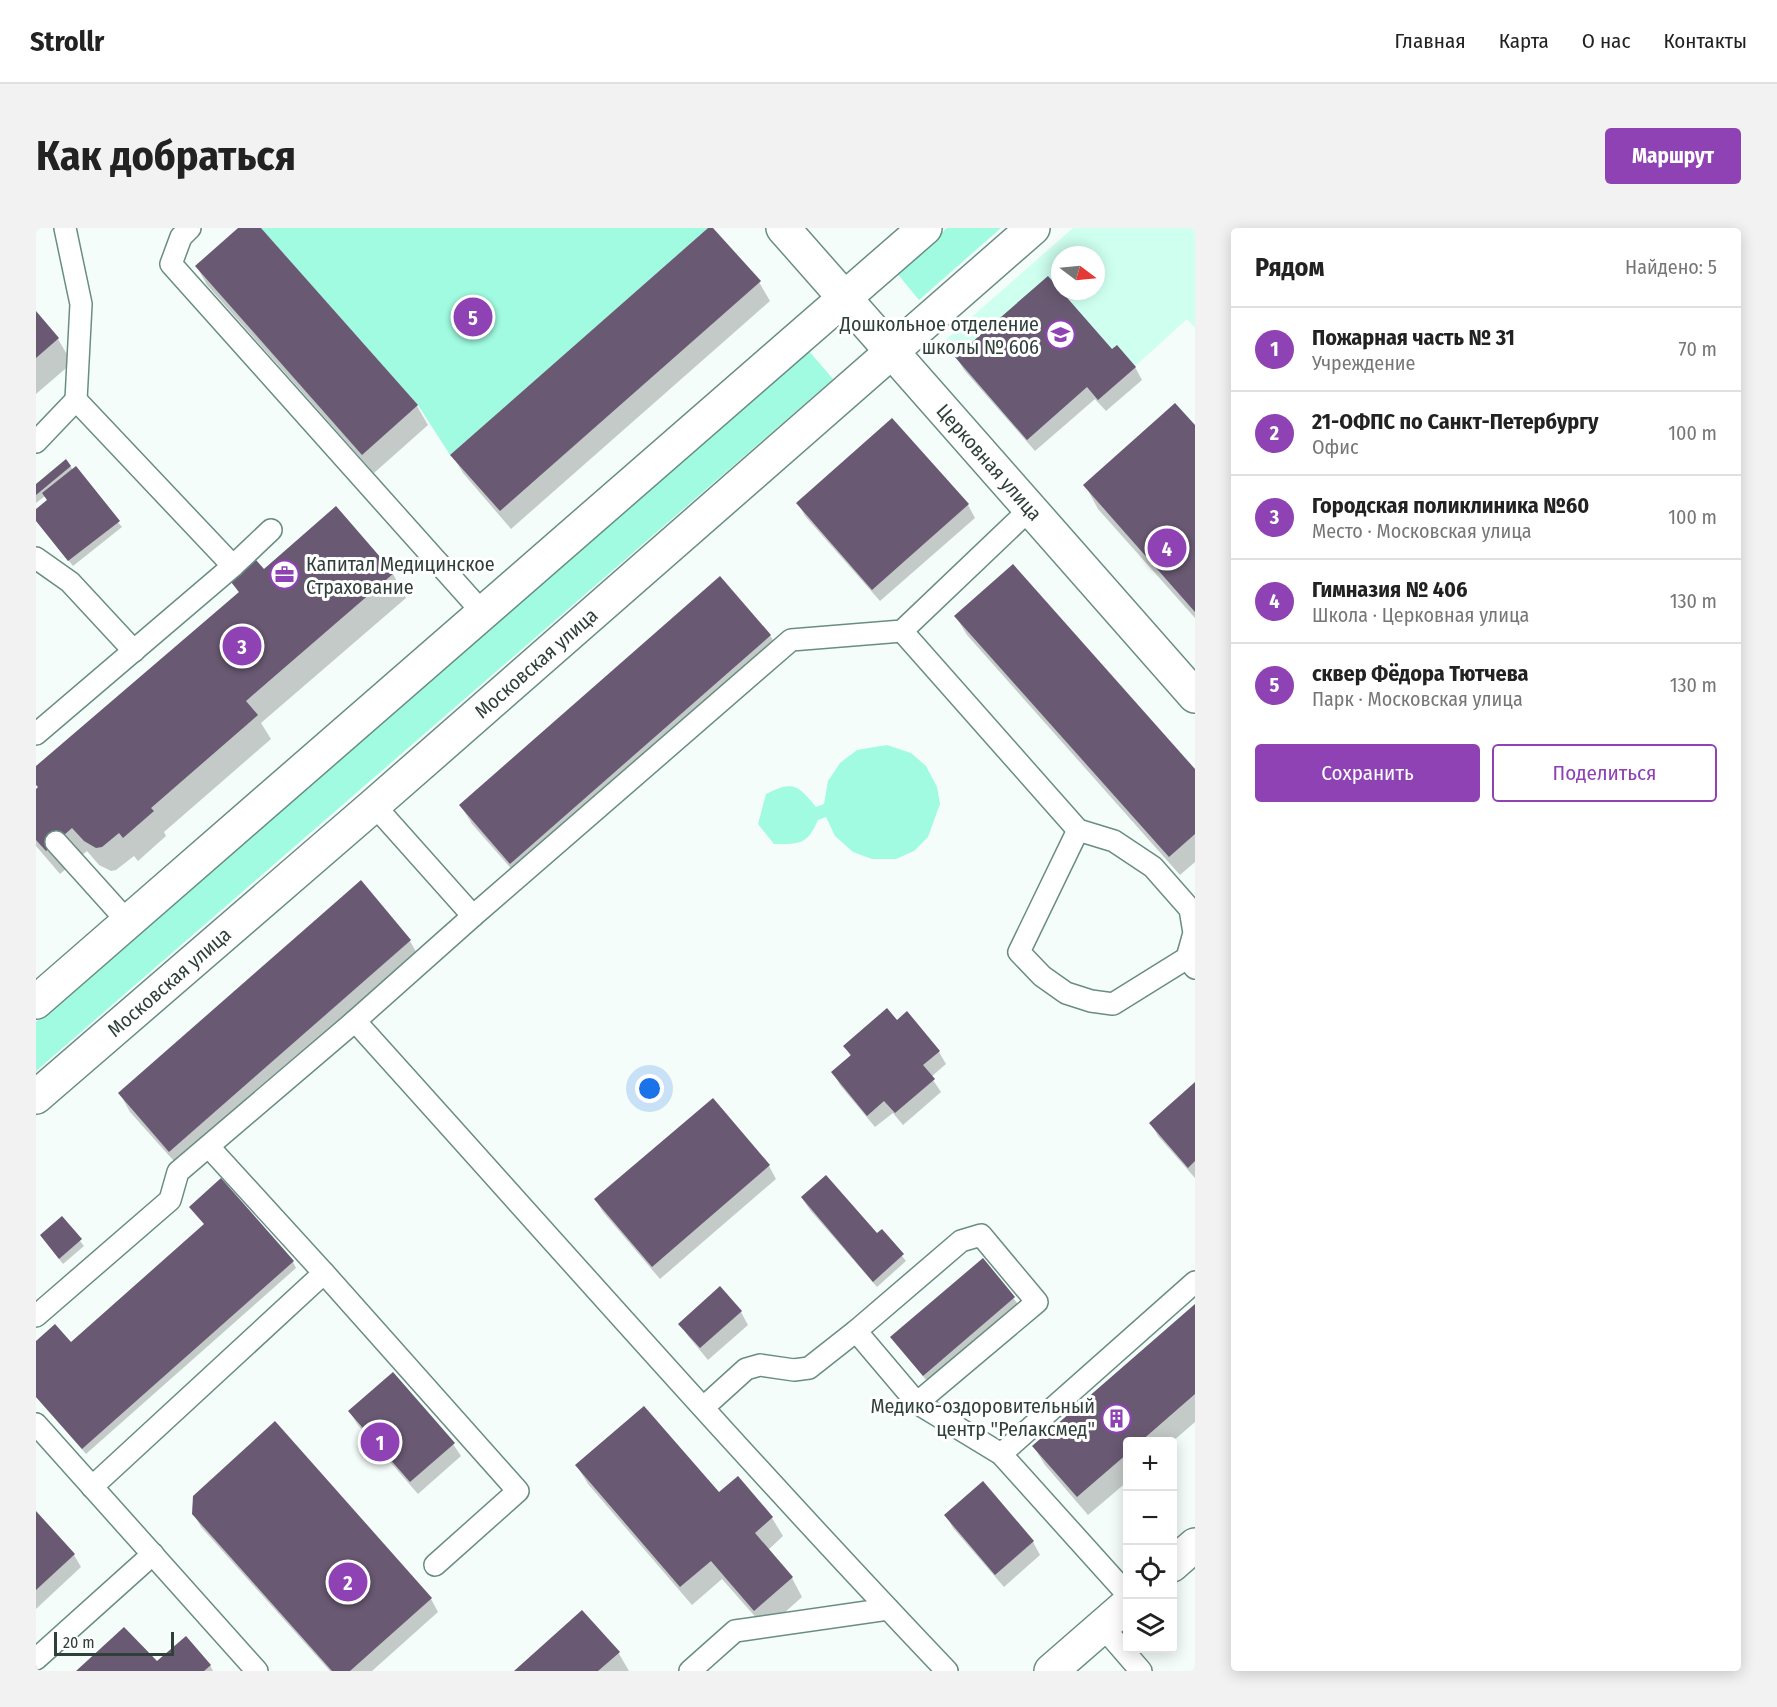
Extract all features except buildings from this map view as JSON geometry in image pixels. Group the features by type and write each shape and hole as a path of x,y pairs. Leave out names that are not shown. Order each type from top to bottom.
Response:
{"street":[{"name":"Церковная улица","path":"783,228 1195,696"},
{"path":"36,1002 926,228"},
{"name":"Московская улица","path":"36,1097 374,806 1034,228"},
{"path":"1177,1561 1195,1545"},
{"path":"1050,1671 1123,1608"}],"lane":[{"path":"36,442 76,400 81,304 65,228"},
{"path":"190,228 181,237 171,264 483,613"},
{"path":"76,400 233,566"},
{"path":"36,1316 170,1200 178,1172 355,1021 472,916 791,640 902,631 1030,509"},
{"path":"36,734 233,566 271,530"},
{"path":"36,558 70,582 134,651"},
{"path":"902,631 1078,830 1114,841 1153,867 1192,907 1194,933 1191,963 1113,1004 1091,1001 1066,993 1042,975 1019,952 1078,830"},
{"path":"374,806 472,916"},
{"path":"56,842 128,921"},
{"path":"355,1021 704,1407 947,1671"},
{"path":"209,1147 518,1491 435,1565"},
{"path":"704,1407 746,1369 759,1365 794,1370 808,1368 856,1331 962,1241 981,1235 1037,1302 917,1402"},
{"path":"92,1487 324,1273"},
{"path":"1001,1454 1195,1282"},
{"path":"856,1331 917,1402 1001,1454 1123,1589"},
{"path":"36,1424 257,1671"},
{"path":"36,1659 153,1554"},
{"path":"690,1671 735,1631 888,1609"},
{"path":"1102,1626 1141,1671"}],"shaded area":[{"name":"Дошкольное отделение школы № 606","path":"1073,228 1195,228 1195,328 1187,319 1098,400 1087,387 1027,440 942,343 1051,247 1051,300 1105,300 1105,246 1052,246"}],"green space":[{"path":"261,228 708,228 450,455 418,405"},
{"path":"947,228 1001,228 919,300 896,272"},
{"path":"809,351 833,379 36,1071 36,1022"},
{"path":"887,745 911,753 926,766 937,787 940,804 928,837 914,851 896,859 872,859 853,852 835,836 826,817 818,820 806,839 790,844 774,844 758,824 766,794 789,786 799,789 816,807 824,804 828,781 840,763 857,750"}],"place":[{"name":"сквер Фёдора Тютчева","path":"473,317"},
{"name":"Дошкольное отделение школы № 606","path":"1060,335"},
{"name":"Гимназия № 406","path":"1167,548"},
{"name":"Капитал Медицинское Страхование","path":"285,575"},
{"name":"Городская поликлиника №60","path":"242,646"},
{"name":"Медико-оздоровительный центр \"Релаксмед\"","path":"1116,1418"},
{"name":"Пожарная часть № 31","path":"380,1442"},
{"name":"21-ОФПС по Санкт-Петербургу","path":"348,1582"}]}
